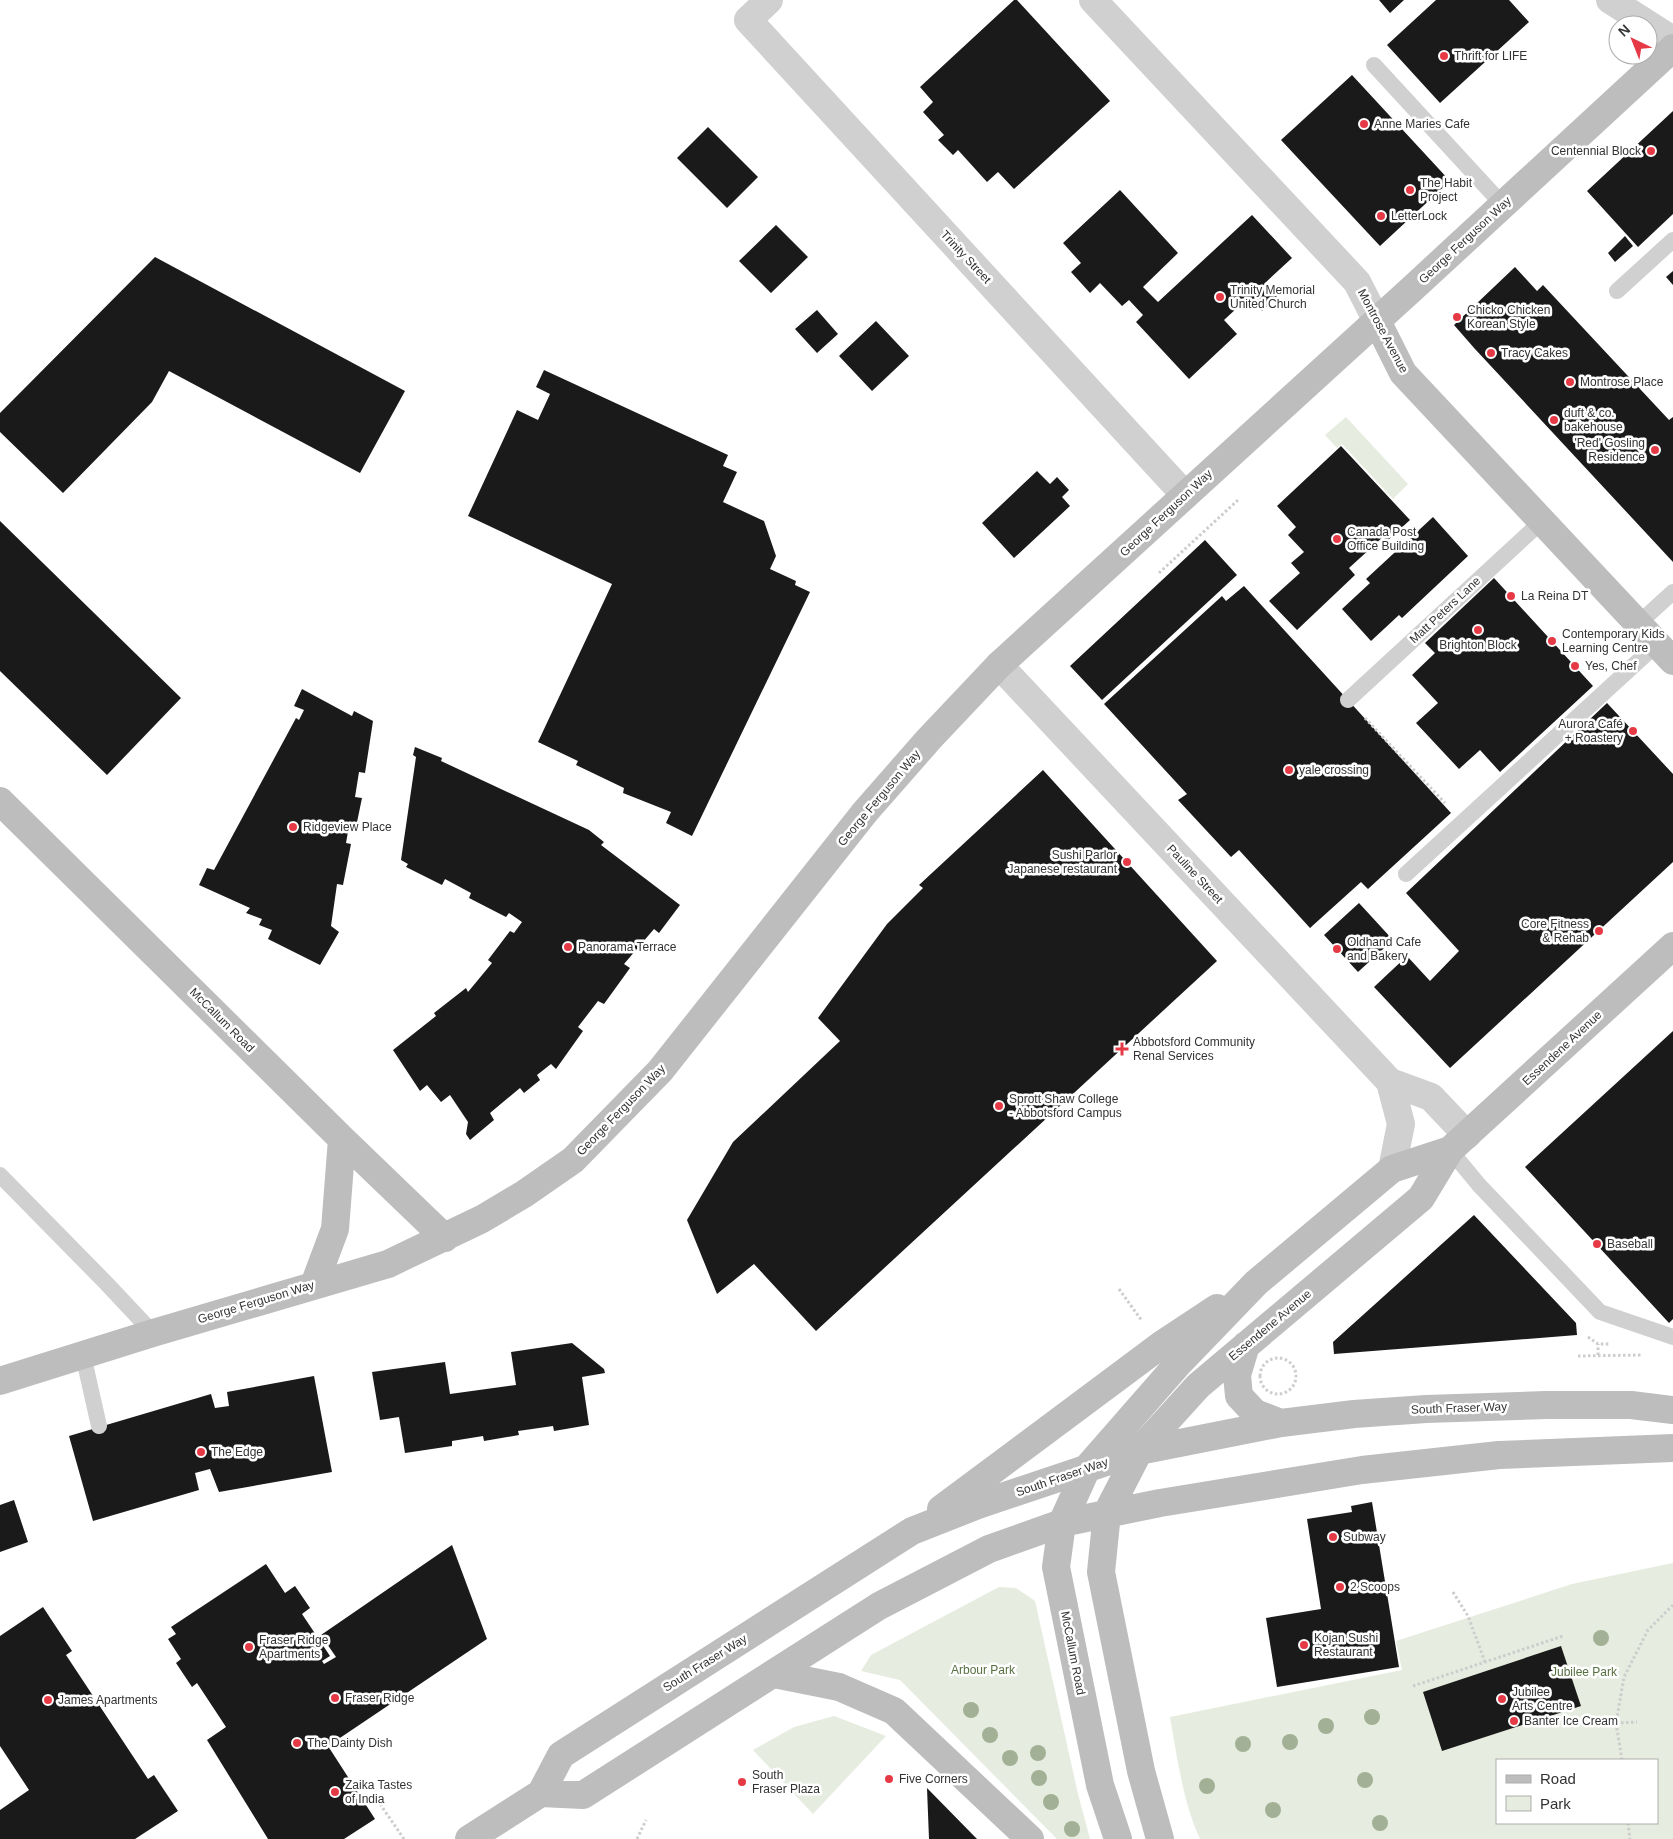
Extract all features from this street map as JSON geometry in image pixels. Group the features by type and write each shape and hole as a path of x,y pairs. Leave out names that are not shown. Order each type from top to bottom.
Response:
{"main road":[{"name":"George Ferguson Way","path":"0,1381 388,1264 445,1238 495,1212 573,1160 660,1071 865,812 929,740 999,666 1673,48"},
{"name":"Montrose Avenue","path":"1377,321 1403,372 1665,653"},
{"name":"McCallum Road","path":"0,801 342,1139 445,1238"},
{"name":"Essendene Avenue","path":"1107,1513 1139,1451 1198,1386 1421,1198 1458,1142 1673,946"},
{"path":"314,1285 335,1229 342,1139"},
{"name":"Essendene Avenue","path":"1087,1468 1178,1364 1256,1282 1392,1169 1458,1142"},
{"path":"912,1531 1161,1345 1256,1282"},
{"path":"1246,1345 1237,1375 1239,1396 1255,1413 1281,1423"},
{"name":"South Fraser Way","path":"541,1793 560,1755 912,1531 978,1505 1087,1468 1139,1451 1281,1423 1354,1414 1426,1408 1546,1405 1622,1405 1673,1410"},
{"path":"469,1839 541,1793 584,1795 880,1606 989,1549 1062,1523 1107,1513 1273,1484 1426,1462 1500,1455 1673,1448"},
{"name":"McCallum Road","path":"1087,1468 1062,1523 1056,1567 1100,1785 1118,1839"},
{"path":"1107,1513 1101,1572 1141,1771 1160,1839"},
{"path":"774,1674 839,1687 894,1711 1030,1839"}],"street":[{"name":"Trinity Street","path":"769,0 748,20 1185,495"},
{"name":"Montrose Avenue","path":"1093,0 1357,282 1377,321"},
{"path":"1610,0 1673,40"},
{"name":"Pauline Street","path":"999,666 1390,1082 1431,1097 1458,1142"},
{"name":"Pauline Street","path":"1390,1082 1401,1124 1392,1169"}],"lane":[{"path":"1374,65 1503,205"},
{"path":"1617,291 1673,240"},
{"name":"Matt Peters Lane","path":"1351,697 1542,521"},
{"path":"1638,624 1673,592"},
{"path":"1406,874 1462,822 1665,653"},
{"path":"1458,1142 1479,1185 1600,1312 1673,1336"},
{"path":"0,1175 107,1284 153,1334"},
{"path":"83,1355 99,1426"}],"path":[{"path":"1159,573 1238,500"},
{"path":"1351,697 1364,717 1462,822"},
{"path":"1119,1289 1146,1326"},
{"path":"1578,1356 1598,1355 1598,1344 1586,1336"},
{"path":"1278,1358 1289,1361 1294,1366 1296,1378 1292,1388 1282,1394 1270,1393 1262,1385 1260,1373 1266,1362 1278,1358"},
{"path":"1453,1592 1468,1616 1484,1662"},
{"path":"1622,1759 1616,1723 1624,1677 1648,1630 1673,1605"},
{"path":"1413,1686 1563,1636"},
{"path":"1616,1723 1637,1722"},
{"path":"380,1804 404,1839"},
{"path":"637,1839 646,1820"},
{"path":"1628,1824 1630,1839"}],"green space":[{"path":"1346,417 1408,484 1393,499 1342,444 1337,448 1325,435"},
{"name":"Jubilee Park","path":"1673,1563 1673,1839 1200,1839 1185,1795 1170,1717 1402,1670 1396,1641 1572,1584"},
{"name":"Arbour Park","path":"999,1587 1016,1588 1035,1601 1078,1794 1090,1839 1057,1839 900,1680 861,1671 871,1655"},
{"path":"834,1716 886,1736 813,1814 753,1750 794,1727"}],"building":[{"path":"1014,0 1017,0 1110,101 1014,189 998,172 987,182 958,150 953,155 938,140 944,135 923,112 933,102 920,87"},
{"path":"1379,0 1404,0 1390,13"},
{"name":"Thrift for LIFE","path":"1436,0 1509,0 1529,22 1440,103 1387,45"},
{"path":"1352,75 1450,181 1380,246 1281,140"},
{"name":"Centennial Block","path":"1673,111 1673,214 1638,247 1587,191"},
{"path":"708,127 758,177 727,208 677,158"},
{"path":"1120,190 1178,253 1143,287 1158,302 1252,215 1292,258 1265,283 1277,297 1262,311 1249,297 1224,320 1237,334 1189,379 1136,322 1143,315 1129,300 1122,306 1100,283 1090,293 1071,272 1081,263 1063,243"},
{"path":"776,225 808,257 771,293 739,261"},
{"path":"1625,236 1633,246 1615,262 1608,253"},
{"path":"155,257 405,391 360,473 169,371 152,402 63,493 0,432 0,413"},
{"name":"Montrose Place","path":"1515,267 1537,291 1543,285 1669,420 1673,417 1673,562 1454,325"},
{"path":"1673,271 1673,285 1666,277"},
{"path":"817,310 838,334 817,353 795,329"},
{"path":"876,321 909,356 872,391 839,356"},
{"path":"544,370 728,455 723,466 737,472 723,502 764,521 776,556 770,569 796,581 795,585 810,592 692,836 666,823 671,812 623,793 624,788 576,765 578,761 538,742 612,584 468,516 517,410 538,420 550,394 536,387"},
{"name":"Canada Post Office Building","path":"1341,446 1410,520 1387,541 1383,537 1349,568 1355,575 1297,630 1269,601 1300,573 1291,563 1304,552 1288,535 1296,527 1277,506"},
{"path":"1037,471 1050,484 1057,477 1069,490 1062,497 1070,506 1014,558 982,523"},
{"path":"1433,517 1468,556 1402,618 1399,615 1371,641 1342,609 1370,583 1366,579"},
{"path":"0,521 181,698 107,775 0,671"},
{"path":"1205,540 1237,575 1102,700 1070,666"},
{"path":"1494,578 1593,686 1500,772 1480,750 1459,769 1416,723 1438,703 1412,675 1435,653 1425,643"},
{"name":"yale crossing","path":"1244,586 1451,813 1368,889 1361,882 1310,928 1239,850 1231,857 1178,800 1187,794 1104,704 1222,596 1226,601"},
{"name":"Ridgeview Place","path":"302,689 352,716 354,711 373,721 365,773 359,772 355,797 362,798 356,827 349,826 346,843 351,844 343,885 337,884 331,926 339,932 320,965 268,939 272,930 259,925 262,919 246,913 250,908 199,885 207,868 214,870 296,718 299,720 304,710 294,706"},
{"path":"1607,703 1673,774 1673,862 1450,1068 1374,987 1407,956 1430,981 1459,951 1406,893"},
{"name":"Panorama Terrace","path":"415,747 442,758 441,761 589,830 604,842 601,845 680,905 659,933 654,929 624,964 630,968 604,1004 598,1001 578,1027 583,1031 556,1069 551,1064 537,1075 540,1080 524,1093 520,1088 490,1113 494,1120 470,1140 466,1134 468,1122 450,1095 441,1102 427,1085 420,1091 393,1050 436,1016 434,1013 466,988 468,992 492,963 488,960 510,931 514,933 522,922 509,913 506,917 469,898 471,893 445,879 442,885 406,867 408,864 401,860 416,757 413,755"},
{"path":"1043,770 1217,961 816,1331 754,1264 717,1294 687,1220 733,1142 840,1041 818,1018 887,924 923,888 919,885"},
{"path":"1359,903 1393,940 1358,972 1324,935"},
{"path":"1673,1031 1673,1319 1669,1323 1525,1167"},
{"path":"1474,1215 1576,1323 1577,1335 1334,1354 1333,1342"},
{"path":"572,1343 604,1369 605,1373 582,1377 589,1425 554,1431 553,1426 518,1431 519,1435 484,1441 483,1436 452,1441 452,1446 405,1453 399,1417 380,1420 372,1372 445,1362 450,1394 516,1385 511,1352"},
{"name":"The Edge","path":"314,1376 332,1472 219,1492 210,1469 195,1473 199,1490 93,1521 69,1436 211,1394 215,1408 229,1406 227,1392"},
{"path":"14,1500 28,1542 0,1552 0,1505"},
{"path":"1372,1502 1399,1667 1277,1687 1266,1618 1321,1609 1307,1519 1352,1512 1351,1506"},
{"name":"Fraser Ridge","path":"452,1545 487,1639 328,1746 375,1819 344,1839 268,1839 207,1740 226,1727 197,1683 192,1687 176,1663 181,1659 168,1639 176,1634 171,1627 266,1564 285,1593 295,1586 310,1608 302,1614 330,1656 322,1661 324,1664 336,1657 321,1635"},
{"name":"James Apartments","path":"43,1607 72,1651 66,1655 148,1779 154,1775 178,1811 135,1839 0,1839 0,1810 29,1790 0,1746 0,1636"},
{"name":"Jubilee Arts Centre","path":"1561,1646 1581,1706 1442,1751 1423,1692"},
{"path":"927,1788 977,1839 929,1839"}],"place":[{"name":"Thrift for LIFE","path":"1444,56"},
{"name":"Anne Maries Cafe","path":"1364,124"},
{"name":"Centennial Block","path":"1651,151"},
{"name":"The Habit Project","path":"1410,190"},
{"name":"LetterLock","path":"1381,216"},
{"name":"Trinity Memorial United Church","path":"1220,297"},
{"name":"Chicko Chicken Korean Style","path":"1457,317"},
{"name":"Tracy Cakes","path":"1491,353"},
{"name":"Montrose Place","path":"1570,382"},
{"name":"duft & co. bakehouse","path":"1554,420"},
{"name":"'Red' Gosling Residence","path":"1655,450"},
{"name":"Canada Post Office Building","path":"1337,539"},
{"name":"La Reina DT","path":"1511,596"},
{"name":"Brighton Block","path":"1478,630"},
{"name":"Contemporary Kids Learning Centre","path":"1552,641"},
{"name":"Yes, Chef","path":"1575,666"},
{"name":"Aurora Café + Roastery","path":"1633,731"},
{"name":"yale crossing","path":"1289,770"},
{"name":"Ridgeview Place","path":"293,827"},
{"name":"Sushi Parlor Japanese restaurant","path":"1127,862"},
{"name":"Core Fitness & Rehab","path":"1599,931"},
{"name":"Panorama Terrace","path":"568,947"},
{"name":"Oldhand Cafe and Bakery","path":"1337,949"},
{"name":"Abbotsford Community Renal Services","path":"1122,1049"},
{"name":"Sprott Shaw College - Abbotsford Campus","path":"999,1106"},
{"name":"Baseball","path":"1597,1244"},
{"name":"The Edge","path":"201,1452"},
{"name":"Subway","path":"1333,1537"},
{"name":"2 Scoops","path":"1340,1587"},
{"name":"Kojan Sushi Restaurant","path":"1304,1645"},
{"name":"Fraser Ridge Apartments","path":"249,1647"},
{"name":"Fraser Ridge","path":"335,1698"},
{"name":"Jubilee Arts Centre","path":"1502,1699"},
{"name":"James Apartments","path":"48,1700"},
{"name":"Banter Ice Cream","path":"1514,1721"},
{"name":"The Dainty Dish","path":"297,1743"},
{"name":"Five Corners","path":"889,1779"},
{"name":"South Fraser Plaza","path":"742,1782"},
{"name":"Zaika Tastes of India","path":"335,1792"}]}
